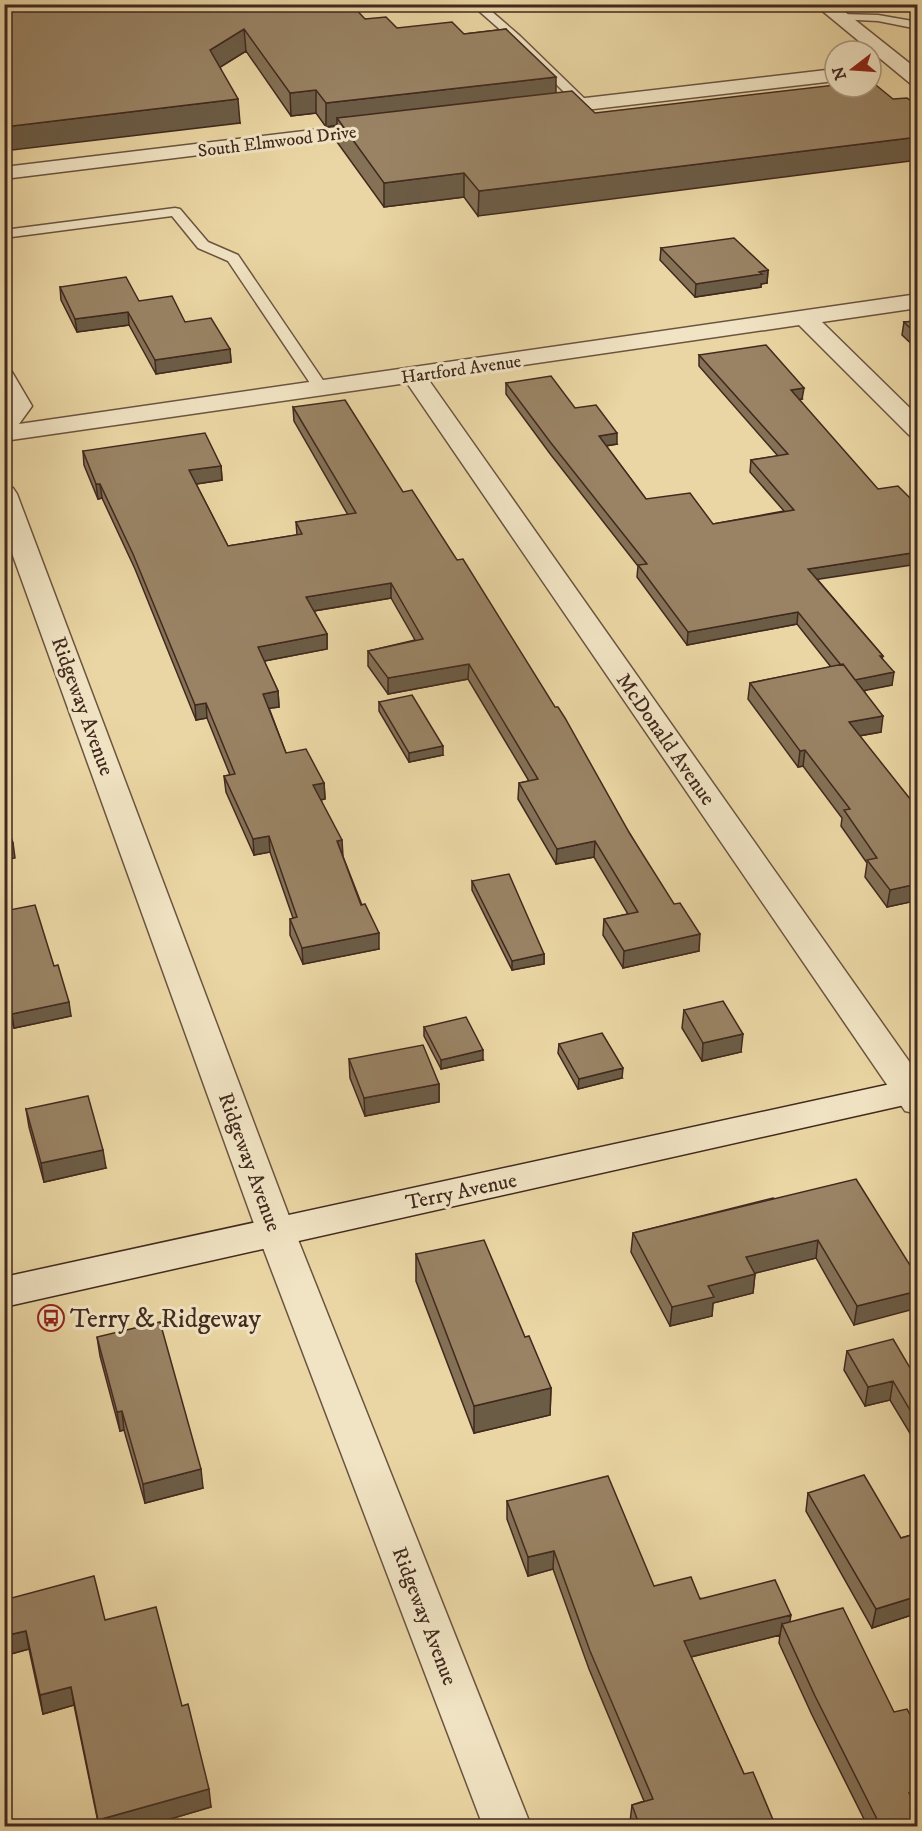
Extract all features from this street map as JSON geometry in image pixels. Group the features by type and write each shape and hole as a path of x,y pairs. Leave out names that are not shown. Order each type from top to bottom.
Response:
{"street":[{"path":"824,4 890,68 918,80"},
{"path":"524,111 823,76"},
{"name":"South Elmwood Drive","path":"4,173 394,127"},
{"name":"Hartford Avenue","path":"4,434 918,302"},
{"path":"806,319 918,430"},
{"name":"McDonald Avenue","path":"414,376 915,1095"},
{"path":"4,427 20,406 5,377"},
{"name":"Ridgeway Avenue","path":"4,494 276,1232 507,1827"},
{"name":"Terry Avenue","path":"4,1292 915,1095"}],"lane":[{"path":"476,4 516,38 583,104"},
{"path":"839,17 878,18 918,26"},
{"path":"4,234 176,212 203,245 233,258 321,389"}],"building":[{"path":"4,4 351,4 365,19 386,17 397,28 452,22 464,34 506,29 556,77 326,103 316,90 290,93 244,29 210,50 238,99 4,127"},
{"path":"823,86 823,99 883,99 883,91 893,99 907,98 918,106 918,137 479,191 464,173 384,183 337,118 572,91 595,113"},
{"path":"734,238 768,270 759,272 762,274 696,284 661,248"},
{"path":"126,277 139,301 172,296 185,322 211,318 230,349 155,360 128,312 75,319 60,287"},
{"path":"918,321 918,336 904,322"},
{"path":"766,345 804,388 791,390 878,489 898,486 918,506 918,552 808,569 883,656 880,656 894,672 855,680 798,612 688,632 638,565 647,564 506,383 551,376 575,408 596,405 617,433 599,436 646,499 690,493 713,524 794,510 751,460 788,454 699,355"},
{"path":"345,400 403,492 412,490 457,560 463,559 555,707 558,707 565,718 630,834 674,904 680,903 700,934 624,951 604,919 638,912 595,841 557,849 519,783 538,779 469,664 388,678 368,651 423,639 391,583 306,597 327,634 258,647 278,691 263,694 286,753 306,749 324,783 313,785 342,840 337,841 361,905 365,904 379,933 302,948 290,919 297,917 269,836 253,839 224,776 235,774 206,703 195,705 133,554 100,484 96,484 83,451 205,433 221,466 189,470 228,546 302,534 296,522 356,513 293,407"},
{"path":"843,664 883,716 849,722 918,809 918,892 912,885 890,890 867,860 877,858 844,810 850,809 805,750 800,751 750,683"},
{"path":"412,695 443,746 409,753 379,702"},
{"path":"4,816 13,843 4,845"},
{"path":"509,874 544,954 512,961 472,881"},
{"path":"35,905 54,966 58,965 69,1002 12,1014 4,988 4,911"},
{"path":"723,1001 743,1034 703,1043 684,1010"},
{"path":"466,1017 483,1050 441,1060 424,1027"},
{"path":"602,1033 623,1068 579,1079 559,1044"},
{"path":"423,1045 439,1084 364,1098 349,1059"},
{"path":"88,1096 103,1150 41,1163 26,1109"},
{"path":"856,1179 918,1278 918,1291 857,1306 818,1240 746,1257 755,1274 708,1286 714,1297 672,1307 633,1233"},
{"path":"484,1240 525,1337 529,1336 551,1388 474,1406 416,1254"},
{"path":"160,1322 201,1469 143,1484 122,1411 117,1412 97,1337"},
{"path":"893,1339 910,1368 918,1366 918,1416 914,1417 893,1381 868,1387 847,1351"},
{"path":"864,1475 901,1538 918,1533 918,1596 876,1609 808,1493"},
{"path":"608,1476 654,1586 691,1577 700,1599 775,1580 791,1615 684,1641 744,1774 753,1772 776,1827 640,1827 632,1805 653,1799 590,1651 554,1551 528,1557 507,1501"},
{"path":"94,1576 105,1620 156,1607 182,1706 188,1704 209,1789 98,1820 71,1687 40,1695 26,1631 4,1636 4,1600"},
{"path":"843,1608 894,1712 907,1709 918,1728 918,1790 909,1793 918,1810 918,1827 881,1827 815,1696 782,1624"},
{"path":"80,1821 81,1827 59,1827"}],"place":[{"name":"Terry & Ridgeway","path":"51,1318"}]}
